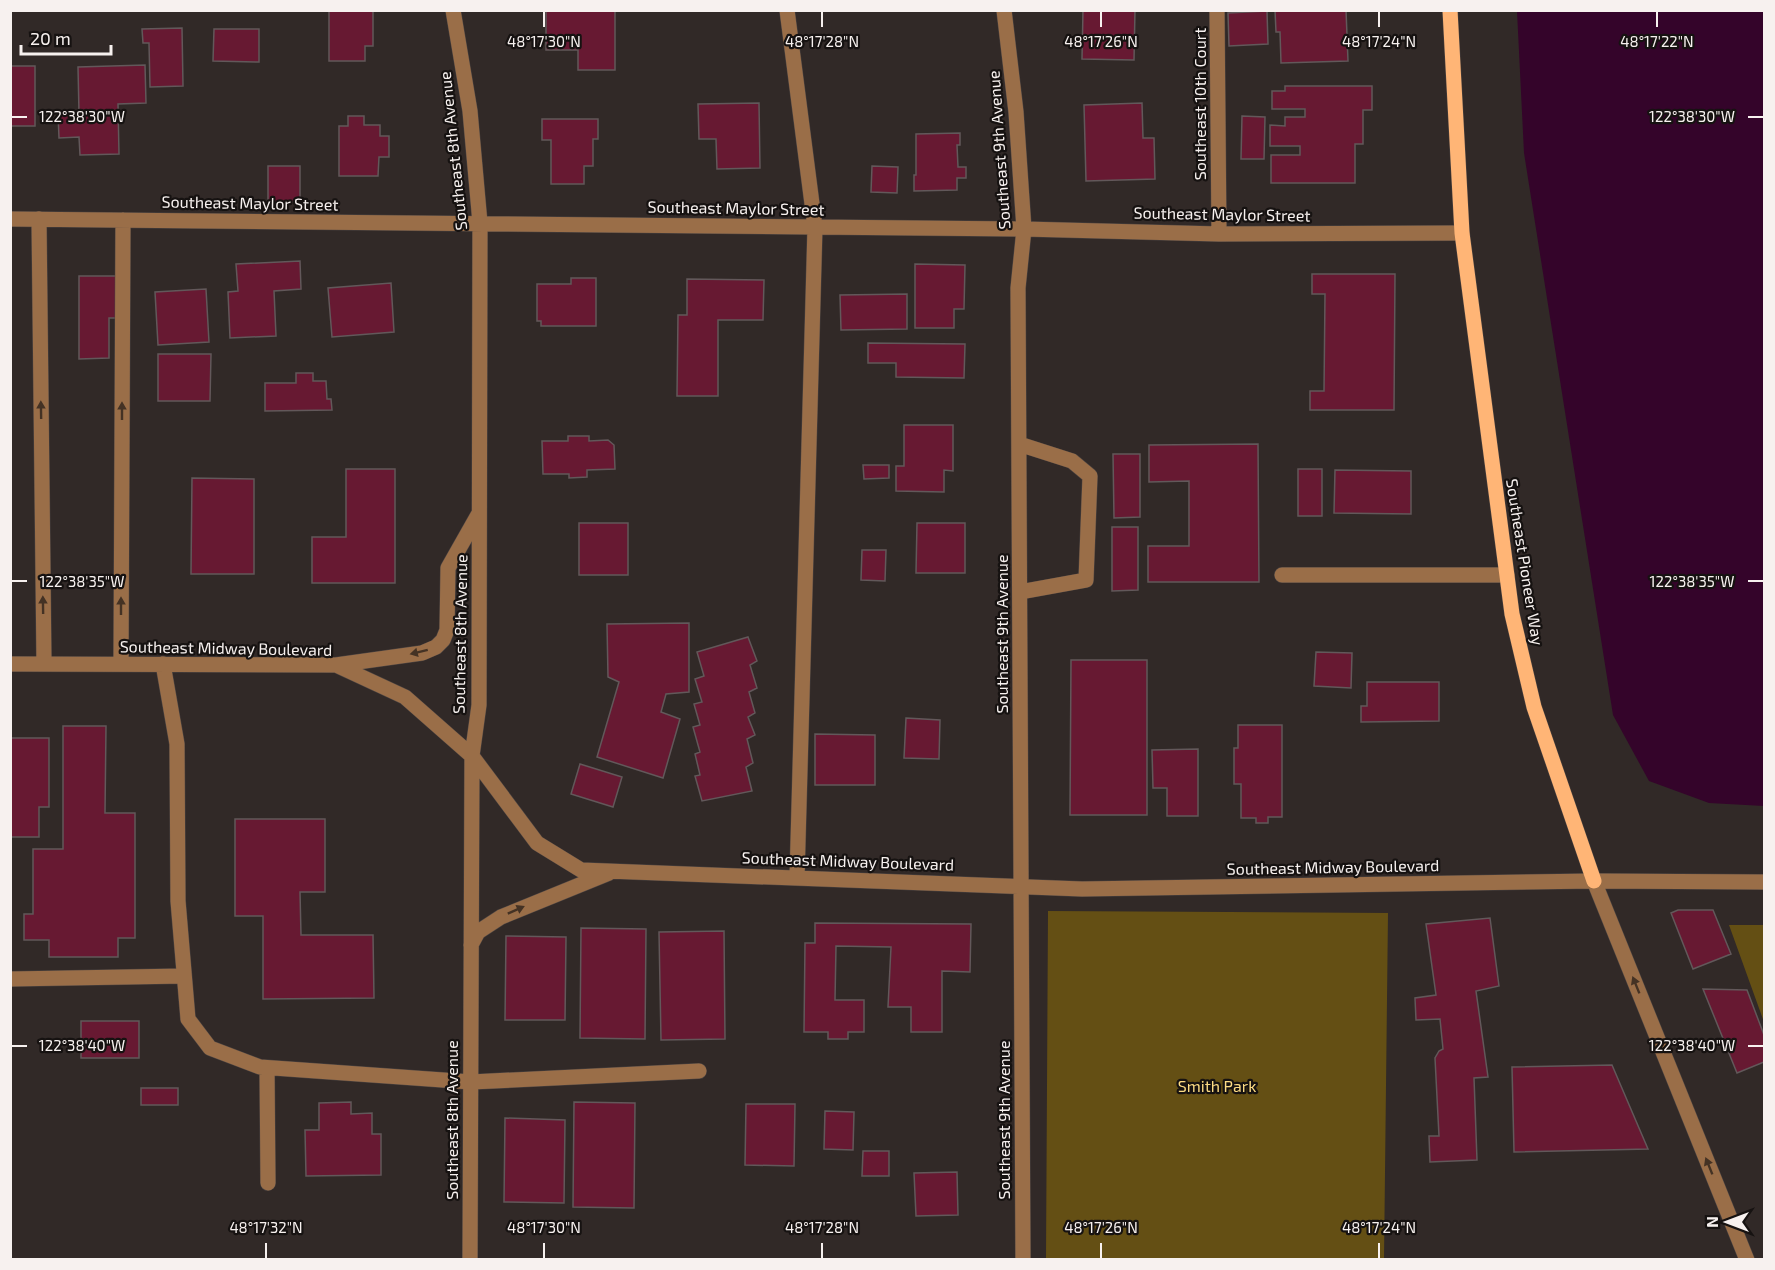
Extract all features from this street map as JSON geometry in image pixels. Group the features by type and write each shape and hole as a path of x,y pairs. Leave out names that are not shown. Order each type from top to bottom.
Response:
{"main road":[{"name":"Southeast Pioneer Way","path":"1450,10 1462,233 1512,614 1534,708 1594,881"}],"street":[{"name":"Southeast 8th Avenue","path":"453,10 470,111 480,224 479,705 472,756 470,1260"},
{"path":"787,10 815,226 797,878"},
{"name":"Southeast 9th Avenue","path":"1004,10 1016,112 1024,228 1018,288 1023,1260"},
{"name":"Southeast 10th Court","path":"1217,10 1219,234"},
{"name":"Southeast Maylor Street","path":"10,219 1024,228 1219,234 1462,233"},
{"path":"39,219 44,664"},
{"path":"121,664 123,220"},
{"path":"1019,444 1072,461 1090,476 1086,580 1020,592"},
{"path":"336,665 422,653 436,647 443,640 447,630 448,568 479,513"},
{"path":"1282,575 1507,575"},
{"name":"Southeast Midway Boulevard","path":"10,663 336,665 405,697 472,756 537,843 580,870 1082,889 1594,881 1764,882"},
{"path":"163,664 177,744 178,901 188,1019 210,1048 260,1068 471,1082 699,1071"},
{"path":"471,945 478,932 501,917 614,871"},
{"name":"Southeast Pioneer Way","path":"1594,881 1747,1260"},
{"path":"10,979 184,976"},
{"path":"267,1068 268,1183"}],"green space":[{"name":"Smith Park","path":"1048,911 1388,913 1384,1259 1046,1259"},
{"path":"1729,925 1764,925 1764,1022"}],"shaded area":[{"path":"1517,11 1764,11 1764,806 1709,803 1649,781 1613,715 1524,153"}],"building":[{"path":"329,10 373,10 373,46 365,46 365,61 329,61"},
{"path":"546,10 615,10 615,70 578,70 578,50 546,50"},
{"path":"1083,10 1135,10 1134,60 1082,59"},
{"path":"1275,10 1346,10 1348,61 1281,63 1280,32 1276,32"},
{"path":"1267,11 1268,44 1229,46 1228,13"},
{"path":"182,28 183,86 150,87 149,43 143,43 142,29"},
{"path":"214,29 259,29 259,62 213,61"},
{"path":"145,65 146,103 118,104 119,154 80,155 79,137 59,138 58,113 79,113 78,67"},
{"path":"10,66 35,66 35,126 10,126"},
{"path":"1285,86 1372,86 1372,110 1363,110 1363,144 1355,144 1355,183 1271,183 1271,155 1300,155 1300,146 1270,146 1270,125 1285,126 1285,117 1305,117 1305,109 1272,109 1272,91 1285,91"},
{"path":"759,103 760,168 717,169 716,139 699,139 698,104"},
{"path":"1142,103 1143,138 1154,138 1155,179 1086,181 1084,105"},
{"path":"348,116 364,116 364,125 380,125 380,136 389,136 389,157 379,157 378,176 339,176 339,126 348,126"},
{"path":"1242,116 1265,117 1264,159 1241,159"},
{"path":"542,119 598,119 598,139 593,139 593,166 584,166 584,184 551,184 551,140 542,140"},
{"path":"960,133 960,145 957,145 958,167 966,167 966,178 957,178 957,190 914,191 916,134"},
{"path":"268,166 300,166 300,202 268,202"},
{"path":"872,166 898,167 897,193 871,192"},
{"path":"300,261 301,289 274,291 276,336 230,338 228,292 238,291 236,264"},
{"path":"915,264 965,265 964,309 954,309 954,328 915,328"},
{"path":"1312,274 1395,274 1394,410 1310,410 1310,391 1324,391 1325,294 1312,294"},
{"path":"79,276 116,276 117,318 109,318 109,358 79,359"},
{"path":"571,278 596,278 596,326 541,326 541,321 537,321 537,284 571,284"},
{"path":"687,279 764,280 763,320 718,320 718,396 677,396 678,315 687,315"},
{"path":"391,283 394,332 332,337 328,288"},
{"path":"206,289 209,342 158,345 155,292"},
{"path":"907,294 907,329 841,330 840,295"},
{"path":"868,343 965,344 964,378 896,377 896,363 868,363"},
{"path":"158,354 211,354 210,401 158,401"},
{"path":"296,373 313,373 313,381 326,381 327,399 331,399 332,410 265,411 265,383 296,383"},
{"path":"904,425 953,425 953,471 944,470 944,492 896,491 896,466 904,466"},
{"path":"568,436 589,436 589,441 608,440 614,445 615,469 587,470 587,477 569,478 569,474 543,474 542,441 568,441"},
{"path":"1258,444 1259,582 1148,582 1148,546 1189,546 1189,481 1149,482 1149,445"},
{"path":"1113,454 1140,454 1140,517 1114,518"},
{"path":"863,465 889,465 889,478 864,479"},
{"path":"346,469 395,469 395,583 312,583 312,537 346,537"},
{"path":"1298,469 1322,469 1322,516 1298,516"},
{"path":"1335,470 1411,471 1411,514 1334,513"},
{"path":"192,478 254,479 254,574 191,574"},
{"path":"579,523 628,523 628,575 579,575"},
{"path":"917,523 965,523 965,573 916,573"},
{"path":"1112,527 1138,527 1138,590 1112,591"},
{"path":"862,550 886,550 885,581 861,580"},
{"path":"689,623 689,692 666,694 661,712 680,719 663,778 597,757 619,682 608,677 607,624"},
{"path":"748,637 757,661 750,665 757,688 749,692 755,713 748,717 755,735 747,739 753,763 746,767 752,791 702,801 695,776 700,775 695,754 700,752 693,727 700,725 694,704 702,702 695,679 704,676 697,652"},
{"path":"1316,652 1352,653 1351,688 1314,686"},
{"path":"1071,660 1147,660 1147,815 1070,815"},
{"path":"1367,682 1439,682 1439,721 1361,722 1361,706 1367,706"},
{"path":"906,718 940,720 939,759 904,758"},
{"path":"1238,725 1282,725 1282,817 1268,817 1268,823 1256,823 1256,818 1241,818 1241,784 1234,784 1234,748 1238,748"},
{"path":"63,726 106,726 105,813 135,813 135,938 118,938 118,957 49,957 49,940 24,940 24,914 33,914 33,849 63,849"},
{"path":"815,734 875,735 875,785 815,785"},
{"path":"10,738 49,738 49,807 39,807 39,837 10,837"},
{"path":"1198,749 1198,816 1167,816 1167,788 1153,788 1152,750"},
{"path":"580,764 622,777 613,807 571,794"},
{"path":"235,819 325,819 325,892 300,892 301,935 373,935 374,998 263,999 263,916 235,916"},
{"path":"1678,910 1713,910 1731,954 1693,969 1671,913"},
{"path":"1490,918 1499,986 1476,991 1488,1077 1474,1078 1477,1160 1430,1162 1429,1136 1439,1136 1435,1058 1443,1049 1440,1019 1416,1020 1415,998 1436,995 1426,924"},
{"path":"815,923 971,924 970,972 942,971 942,1032 911,1032 911,1007 888,1007 891,947 836,946 835,1000 864,1000 864,1032 848,1032 848,1039 828,1039 828,1032 804,1032 805,943 815,943"},
{"path":"581,928 646,929 645,1039 580,1038"},
{"path":"724,931 725,1039 661,1040 659,932"},
{"path":"506,936 566,937 565,1020 505,1020"},
{"path":"1703,989 1747,990 1764,1035 1764,1062 1737,1073"},
{"path":"81,1021 139,1021 139,1058 81,1058"},
{"path":"1612,1065 1648,1149 1514,1152 1512,1067"},
{"path":"141,1088 178,1088 178,1105 141,1105"},
{"path":"351,1102 351,1114 372,1113 372,1134 381,1134 381,1175 306,1176 305,1130 319,1130 319,1103"},
{"path":"574,1102 635,1103 634,1208 573,1207"},
{"path":"746,1104 795,1104 794,1166 745,1165"},
{"path":"825,1111 854,1112 853,1150 824,1149"},
{"path":"505,1118 565,1120 564,1203 504,1202"},
{"path":"863,1151 889,1151 889,1176 862,1176"},
{"path":"957,1172 958,1215 916,1216 914,1173"}]}
